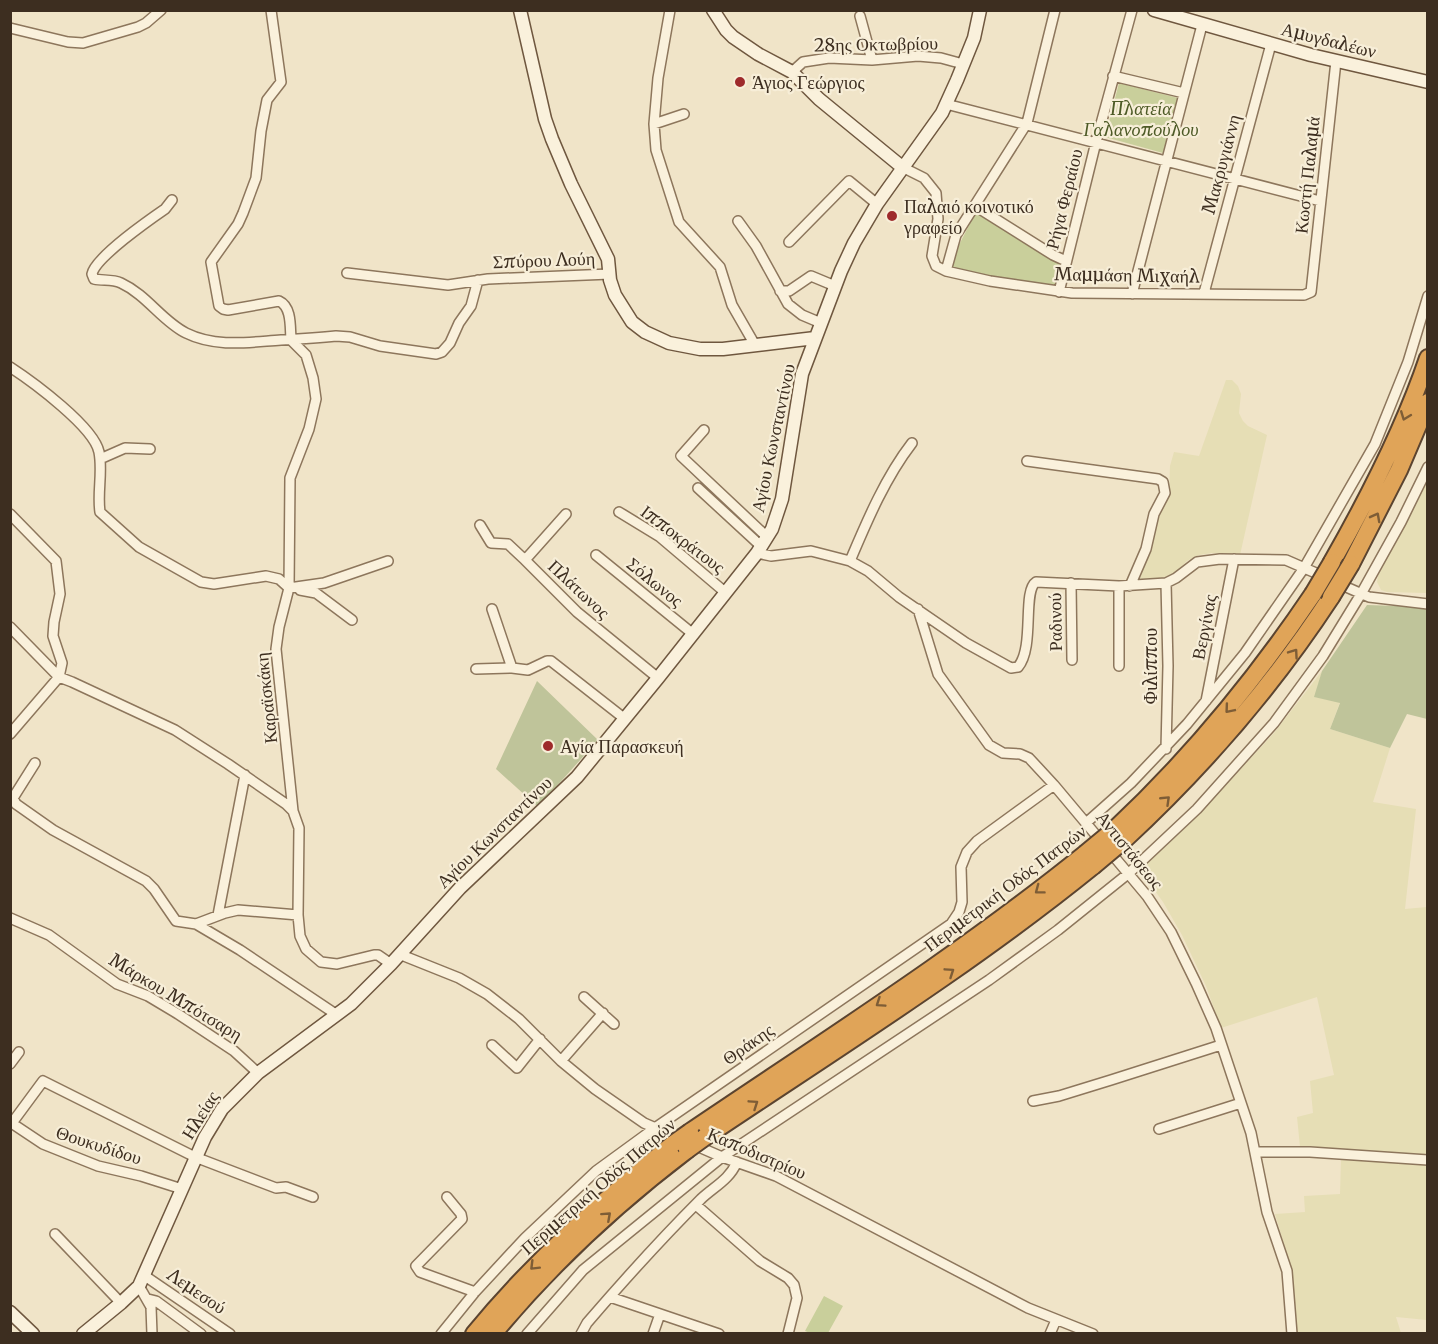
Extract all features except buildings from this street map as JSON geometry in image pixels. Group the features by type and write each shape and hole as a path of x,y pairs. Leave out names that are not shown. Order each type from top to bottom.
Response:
{"highway":[{"name":"Περιμετρική Οδός Πατρών","path":"1119,835 1238,699 1271,656 1313,594 1367,498 1401,428 1428,358"},
{"name":"Περιμετρική Οδός Πατρών","path":"474,1334 514,1287 552,1248 600,1205 913,981 1089,860 1180,787 1246,713 1291,657 1331,597 1395,480 1428,402"},
{"name":"Περιμετρική Οδός Πατρών","path":"493,1334 524,1298 576,1245 680,1147"}],"main road":[{"path":"520,10 545,119 567,175 608,259 615,295 627,316 637,326 656,337 679,346 699,349 815,338"},
{"path":"713,10 733,37 758,54 792,72 819,99 902,167"},
{"name":"Αγίου Κωνσταντίνου","path":"395,959 460,888 567,787 625,719 762,546 776,519 782,499 802,374 835,286 850,251 877,204 946,104 976,30 980,10"},
{"name":"Αμυγδαλέων","path":"1154,10 1270,44 1428,82"},
{"name":"Ηλείας","path":"83,1334 121,1303 142,1281 195,1157 222,1108 258,1073 337,1015 395,959"},
{"path":"10,1312 33,1334"}],"street":[{"path":"10,28 68,42 83,43 146,23 161,10"},
{"path":"271,10 281,81 267,100 256,178 243,213 238,224 211,262 211,267 219,306 223,309 237,309 279,301 288,309 291,340"},
{"path":"670,10 660,62 654,124 656,150 677,218 685,230 720,267 732,304 755,345"},
{"path":"902,167 924,178 936,194 938,219 932,256 936,266 946,271 953,242 1027,123 1055,10"},
{"name":"Ρήγα Φεραίου","path":"1059,292 1113,76 1132,10"},
{"path":"860,16 872,60"},
{"path":"1132,294 1202,25"},
{"name":"Μακρυγιάννη","path":"1204,293 1270,44"},
{"name":"28ης Οκτωβρίου","path":"792,72 803,62 829,58 872,60 918,56 941,58 963,64"},
{"name":"Κωστή Παλαμά","path":"1311,292 1336,61"},
{"path":"1113,76 1184,93"},
{"path":"946,104 1027,123 1320,201"},
{"path":"654,124 684,114"},
{"path":"789,242 849,181 877,204"},
{"path":"172,200 165,209 127,237 96,266 92,274 94,279 112,280 123,284 148,300 177,328 200,338 247,344 336,336 350,337 380,346 436,354 442,352 450,343 459,323 471,306 478,280"},
{"path":"975,206 1066,261"},
{"path":"738,220 767,265 780,291 794,310 821,323"},
{"name":"Μαμμάση Μιχαήλ","path":"946,271 990,281 1059,292 1089,294 1204,293 1304,296 1311,292"},
{"name":"Σπύρου Λούη","path":"347,273 448,285 478,280 610,274"},
{"path":"780,291 794,288 811,276 835,286"},
{"path":"1086,823 1166,749 1245,653 1304,568 1374,444 1408,362 1428,296"},
{"name":"Καραϊσκάκη","path":"291,340 306,355 316,399 309,429 290,478 289,588 276,649 293,812 299,828 298,915"},
{"path":"10,367 81,424 96,442 100,459 100,512 139,547 207,584 266,576 279,579 289,588 316,593 352,620"},
{"path":"704,430 681,456 771,556 811,551 850,561 868,571 899,597 966,643 1006,666 1014,668 1020,664 1024,656 1029,626 1031,585 1038,581 1119,586 1166,583 1197,562 1234,559 1286,560 1361,594 1428,604"},
{"path":"850,561 891,476 912,443"},
{"path":"100,459 124,448 150,449"},
{"path":"1027,461 1158,479 1163,482 1165,493 1154,514 1146,549 1130,586"},
{"path":"527,1334 583,1270 722,1157 989,980 1058,930 1129,873 1197,809 1274,723 1323,656 1401,522 1428,467"},
{"path":"698,488 762,546"},
{"name":"Ιπποκράτους","path":"619,512 660,537 726,593"},
{"path":"10,514 56,561 60,594 53,636 62,663 59,677 10,734"},
{"name":"Πλάτωνος","path":"566,514 525,560 577,612 658,678"},
{"path":"480,525 491,543 508,544 525,560"},
{"name":"Σόλωνος","path":"596,555 693,634"},
{"name":"Βεργίνας","path":"1206,702 1234,559"},
{"path":"289,588 324,583 388,561"},
{"name":"Ραδινού","path":"1071,583 1072,660"},
{"name":"Φιλίππου","path":"1166,583 1168,666 1166,749"},
{"path":"1119,586 1119,666"},
{"path":"492,609 512,668"},
{"name":"Αντιστάσεως","path":"918,609 938,674 989,745 1003,753 1020,754 1029,758 1129,873 1171,932 1196,983 1241,1102 1256,1152 1267,1212 1289,1282 1292,1334"},
{"path":"10,627 59,677 175,730 278,797 293,812"},
{"path":"476,669 528,670 551,661 625,719"},
{"path":"36,763 13,801 53,830 146,881 176,921 196,924 240,950 337,1015"},
{"path":"218,915 245,775"},
{"name":"Θράκης","path":"441,1334 475,1292 525,1238 596,1172 655,1128 951,924 962,902 961,867 967,852 977,841 1054,785"},
{"path":"196,924 238,910 298,915"},
{"name":"Καποδιστρίου","path":"298,915 303,943 306,949 321,962 336,964 378,955 477,988 512,1013 561,1061 611,1101 655,1128 722,1157 776,1176 1028,1308 1093,1334"},
{"name":"Μάρκου Μπότσαρη","path":"10,918 49,935 117,984 148,996 178,1014 234,1051 258,1073"},
{"path":"584,997 614,1024"},
{"path":"561,1061 603,1013"},
{"path":"492,1045 517,1068 540,1039"},
{"path":"1033,1101 1059,1096 1221,1045"},
{"path":"10,1064 19,1052"},
{"path":"11,1123 43,1081 195,1157 276,1188 285,1187 313,1197"},
{"path":"1159,1129 1241,1102"},
{"name":"Θουκυδίδου","path":"11,1123 43,1144 98,1166 182,1189"},
{"path":"1256,1152 1310,1152 1428,1160"},
{"path":"581,1334 610,1297 696,1205 728,1178 737,1162"},
{"path":"447,1197 461,1214 462,1219 416,1266 420,1272 475,1292"},
{"path":"696,1205 760,1261 788,1278 794,1285 797,1298 788,1334"},
{"path":"55,1234 121,1303"},
{"path":"142,1281 153,1318 152,1334"},
{"name":"Λεμεσού","path":"142,1281 230,1334"},
{"path":"610,1297 719,1334"},
{"path":"148,1299 156,1301 201,1334"},
{"path":"653,1334 660,1314"},
{"path":"1050,1334 1056,1320"}],"shaded area":[{"path":"1226,380 1232,380 1238,386 1241,394 1239,413 1243,421 1267,435 1240,555 1212,553 1199,555 1166,577 1139,581 1156,524 1169,494 1170,466 1174,452 1199,456"},
{"path":"1427,479 1427,593 1381,590 1377,582 1378,576"},
{"path":"1322,671 1315,697 1340,702 1330,729 1390,748 1373,802 1416,809 1405,909 1427,907 1427,1320 1396,1317 1401,1333 1296,1333 1292,1272 1275,1214 1305,1212 1304,1196 1340,1194 1341,1159 1301,1157 1297,1117 1313,1113 1310,1081 1334,1075 1317,997 1221,1028 1206,986 1182,935 1163,902 1140,870 1200,813 1274,733"}],"green space":[{"name":"Πλατεία Γαλανοπούλου","path":"1119,83 1178,98 1163,153 1105,137"},
{"path":"976,212 1061,264 1056,288 946,270"},
{"path":"1367,605 1427,607 1427,719 1407,714 1390,748 1330,729 1340,703 1314,697 1322,671"},
{"path":"537,681 598,740 538,807 496,769"},
{"path":"824,1296 843,1306 828,1333 805,1331"}],"place":[{"name":"Άγιος Γεώργιος","path":"740,82"},
{"name":"Παλαιό κοινοτικό γραφείο","path":"892,216"},
{"name":"Αγία Παρασκευή","path":"548,746"}]}
